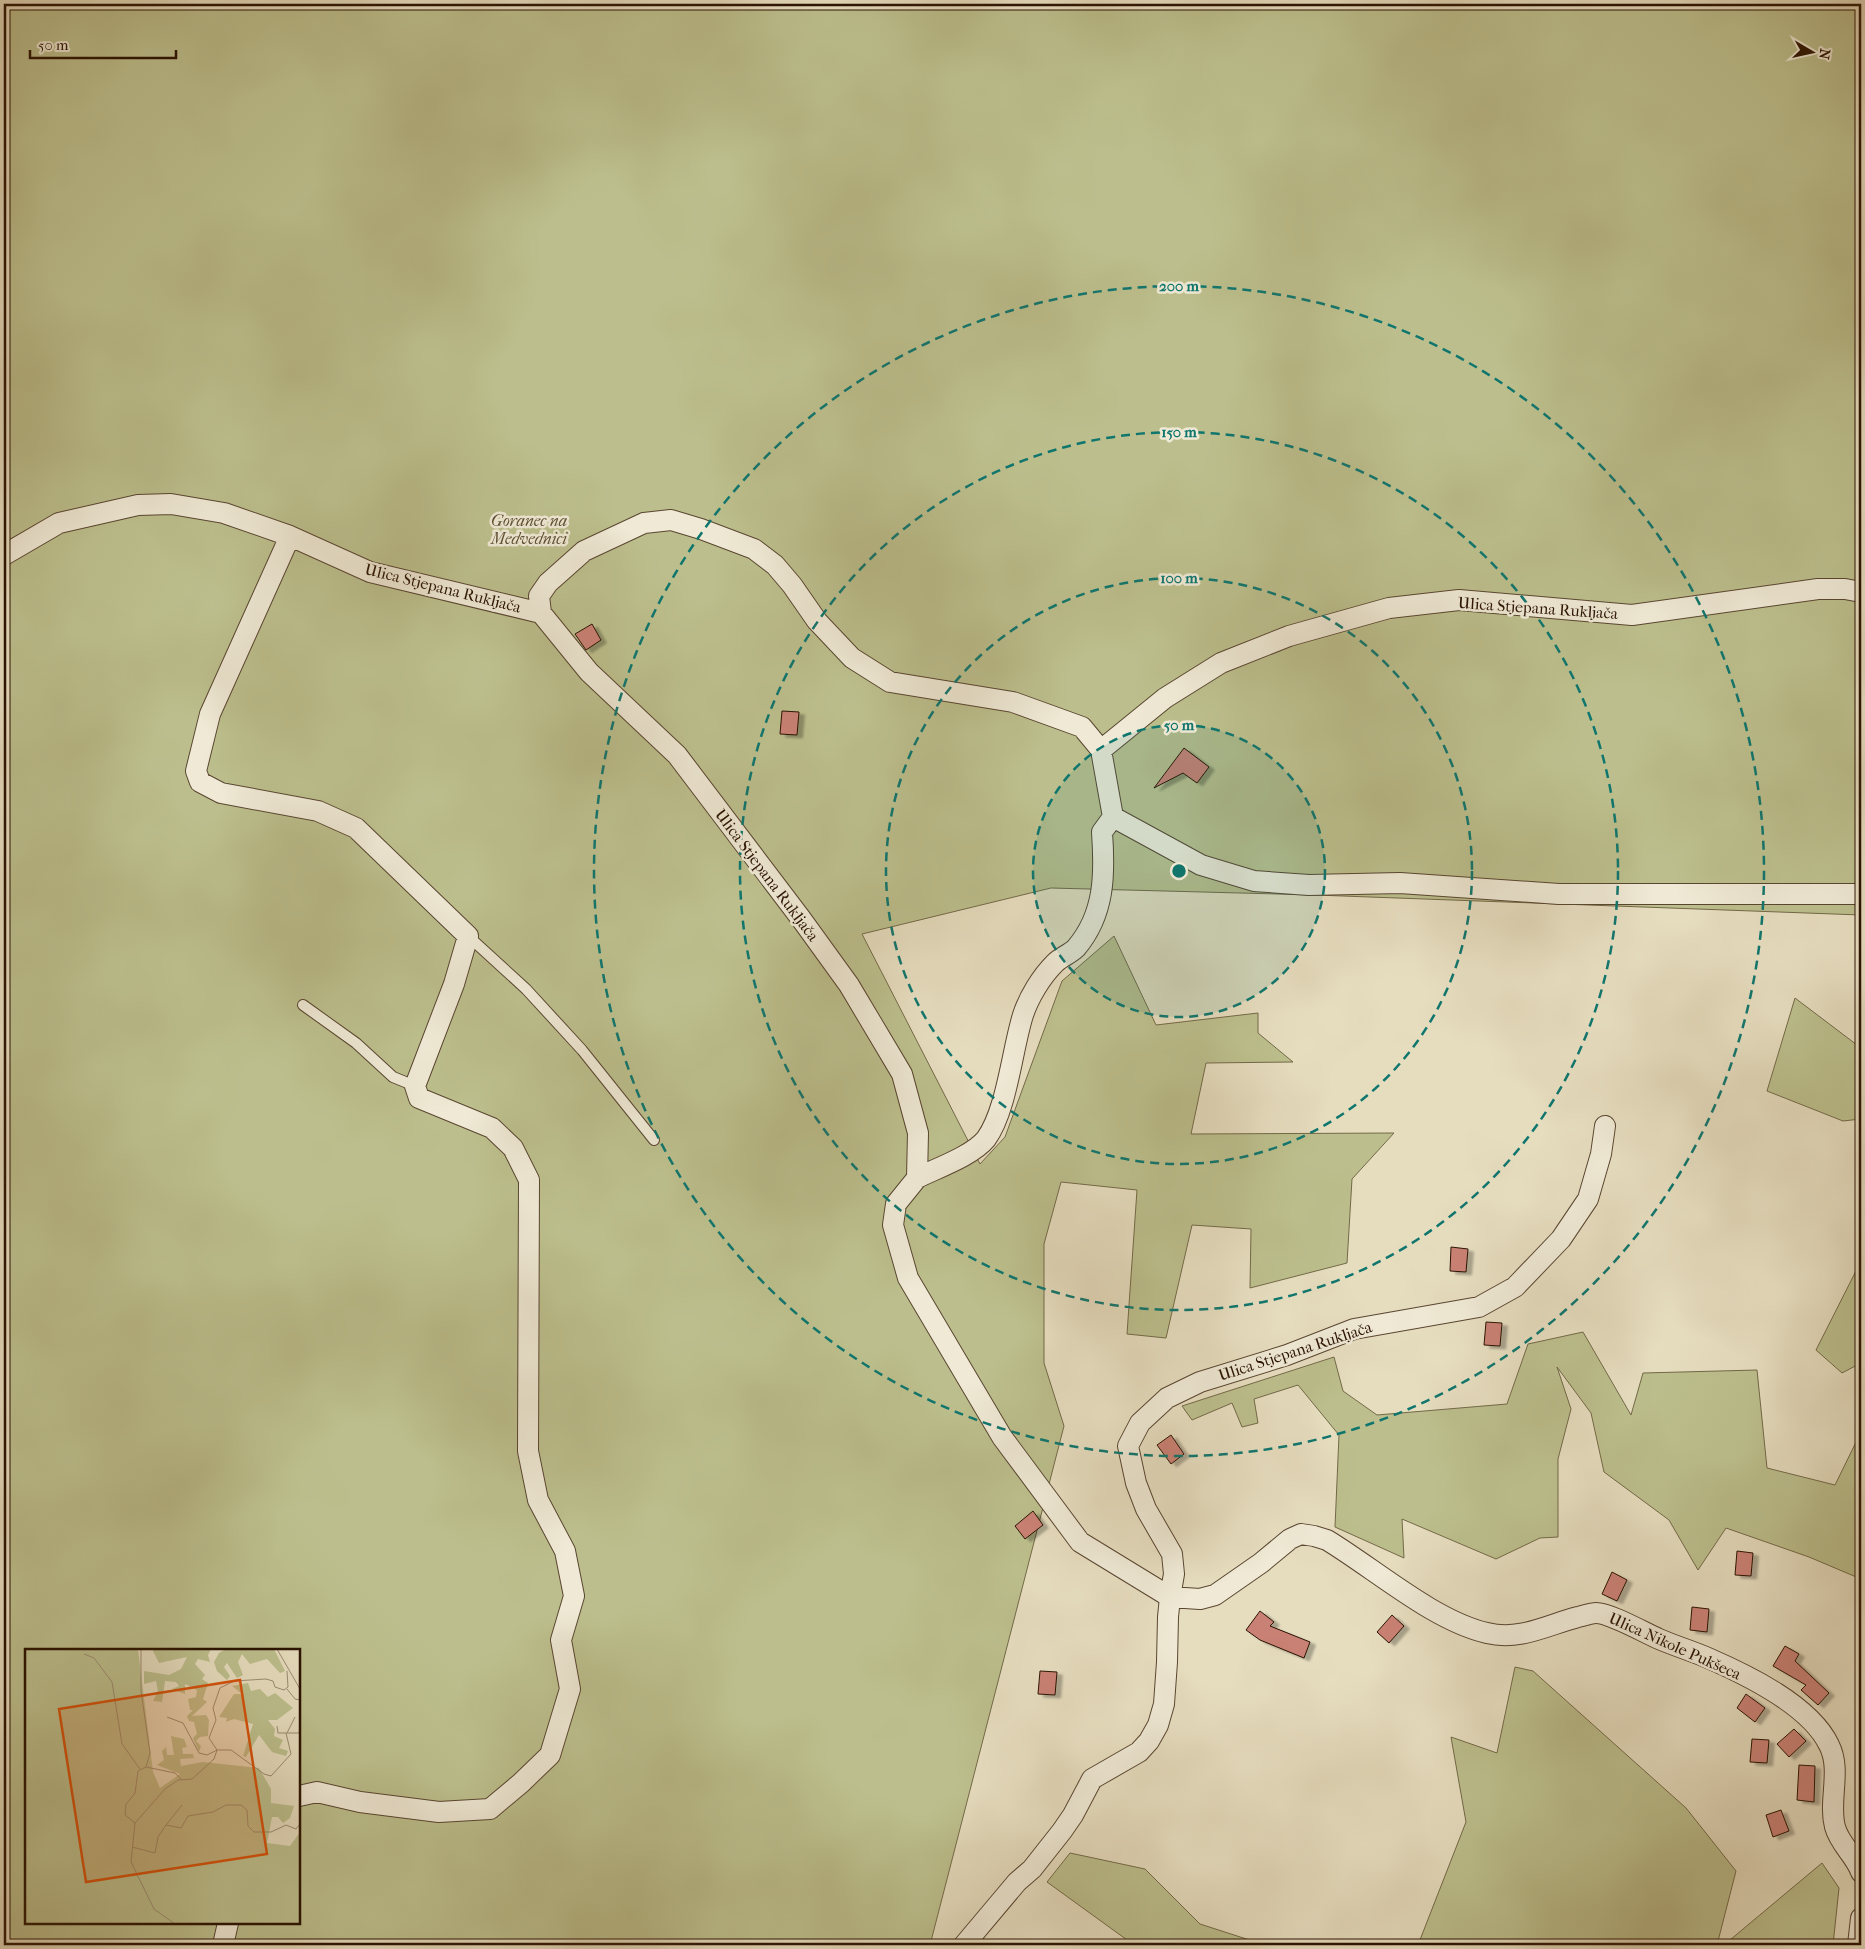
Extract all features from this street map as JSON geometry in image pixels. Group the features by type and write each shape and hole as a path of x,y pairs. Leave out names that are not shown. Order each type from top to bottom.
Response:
{"street":[{"name":"Ulica Stjepana Rukljača","path":"4,556 59,523 138,505 171,504 224,513 290,536 370,572 541,613"},
{"name":"Ulica Stjepana Rukljača","path":"917,1178 918,1133 902,1074 849,985 677,755 589,672 541,613 539,596 548,583 584,551 644,523 671,520 754,549 774,565 792,584 817,621 852,658 890,682 1013,702 1082,727 1100,750 1113,817"},
{"path":"290,536 210,714 196,771 200,782 221,793 318,811 356,828 468,936 454,984 415,1086 419,1098 492,1128 513,1148 529,1180 528,1452 538,1500 565,1552 574,1596 561,1640 570,1690 550,1755 521,1783 490,1808 439,1812 360,1802 317,1792 300,1796"},
{"name":"Ulica Stjepana Rukljača","path":"1100,750 1165,698 1221,663 1289,636 1389,608 1459,600 1632,615 1818,589 1845,588 1861,592"},
{"path":"1170,1597 1080,1542 1002,1437 908,1278 893,1225 896,1204 917,1178 971,1152 985,1140 997,1118 1024,1014 1036,988 1055,963 1075,949 1090,929 1103,889 1102,832 1113,817 1201,864 1254,881 1309,885 1400,883 1559,894 1861,894"},
{"name":"Ulica Stjepana Rukljača","path":"964,1945 1017,1882 1032,1869 1062,1831 1073,1815 1092,1779 1139,1752 1149,1741 1158,1725 1164,1704 1168,1616 1174,1574 1172,1554 1146,1509 1136,1483 1128,1446 1140,1423 1167,1398 1200,1382 1287,1355 1354,1329 1480,1307 1514,1287 1561,1239 1588,1200 1601,1154 1605,1126"},
{"name":"Ulica Nikole Pukšeca","path":"1170,1597 1200,1599 1215,1595 1261,1563 1290,1539 1301,1534 1327,1540 1429,1608 1465,1626 1485,1633 1504,1636 1520,1635 1567,1620 1597,1613 1617,1619 1750,1679 1781,1697 1810,1719 1823,1733 1830,1747 1835,1780 1833,1812 1835,1825 1840,1840 1857,1862 1861,1872"},
{"path":"1858,1945 1861,1918"},
{"path":"223,1945 228,1924"}],"lane":[{"path":"468,936 526,989 582,1050 654,1140"},
{"path":"303,1005 356,1043 393,1077 415,1086"}],"green space":[{"name":"Goranec na Medvednici","path":"4,4 1861,4 1861,915 1315,895 1051,888 862,934 980,1164 1005,1137 1062,981 1114,936 1156,1025 1258,1013 1258,1033 1293,1062 1206,1063 1191,1134 1394,1133 1352,1179 1347,1263 1250,1288 1251,1229 1192,1225 1166,1338 1127,1334 1137,1190 1061,1182 1044,1244 1044,1363 1064,1426 930,1945 4,1945"},
{"path":"1795,998 1861,1048 1861,1119 1843,1121 1767,1091"},
{"path":"1861,1261 1861,1363 1842,1373 1816,1350"},
{"path":"1583,1332 1631,1415 1643,1373 1757,1370 1767,1468 1835,1485 1861,1432 1861,1579 1809,1557 1726,1528 1698,1570 1669,1520 1604,1472 1591,1413 1557,1367 1571,1409 1558,1459 1558,1537 1540,1538 1496,1559 1402,1519 1404,1558 1335,1527 1339,1435 1298,1385 1254,1399 1258,1423 1242,1427 1232,1403 1192,1420 1182,1406 1334,1357 1343,1391 1377,1415 1507,1404 1528,1344"},
{"path":"1515,1667 1533,1671 1686,1808 1736,1871 1717,1945 1418,1945 1466,1822 1451,1737 1497,1753"},
{"path":"1070,1853 1145,1869 1200,1924 1265,1945 1134,1945 1047,1882"},
{"path":"1822,1863 1839,1888 1833,1945 1724,1945"}],"building":[{"path":"592,624 601,640 586,650 575,634"},
{"path":"782,711 799,712 797,735 780,734"},
{"path":"1184,748 1209,767 1197,783 1183,773 1154,788"},
{"path":"1451,1247 1468,1249 1466,1272 1450,1271"},
{"path":"1486,1322 1502,1323 1500,1346 1484,1345"},
{"path":"1171,1435 1184,1454 1171,1464 1157,1445"},
{"path":"1033,1511 1043,1525 1025,1539 1015,1526"},
{"path":"1737,1551 1753,1553 1751,1576 1735,1575"},
{"path":"1612,1572 1627,1580 1617,1601 1602,1594"},
{"path":"1692,1607 1709,1609 1707,1632 1690,1630"},
{"path":"1260,1611 1274,1622 1270,1626 1310,1642 1304,1658 1260,1640 1246,1630"},
{"path":"1392,1615 1404,1626 1389,1643 1377,1632"},
{"path":"1785,1646 1799,1654 1795,1661 1829,1693 1818,1705 1801,1690 1806,1685 1773,1666"},
{"path":"1040,1671 1057,1672 1055,1695 1038,1694"},
{"path":"1746,1694 1765,1708 1755,1722 1737,1708"},
{"path":"1794,1729 1806,1741 1789,1757 1777,1744"},
{"path":"1752,1739 1769,1740 1767,1763 1750,1762"},
{"path":"1799,1765 1815,1766 1814,1802 1797,1800"},
{"path":"1781,1810 1789,1831 1773,1837 1766,1815"}]}
